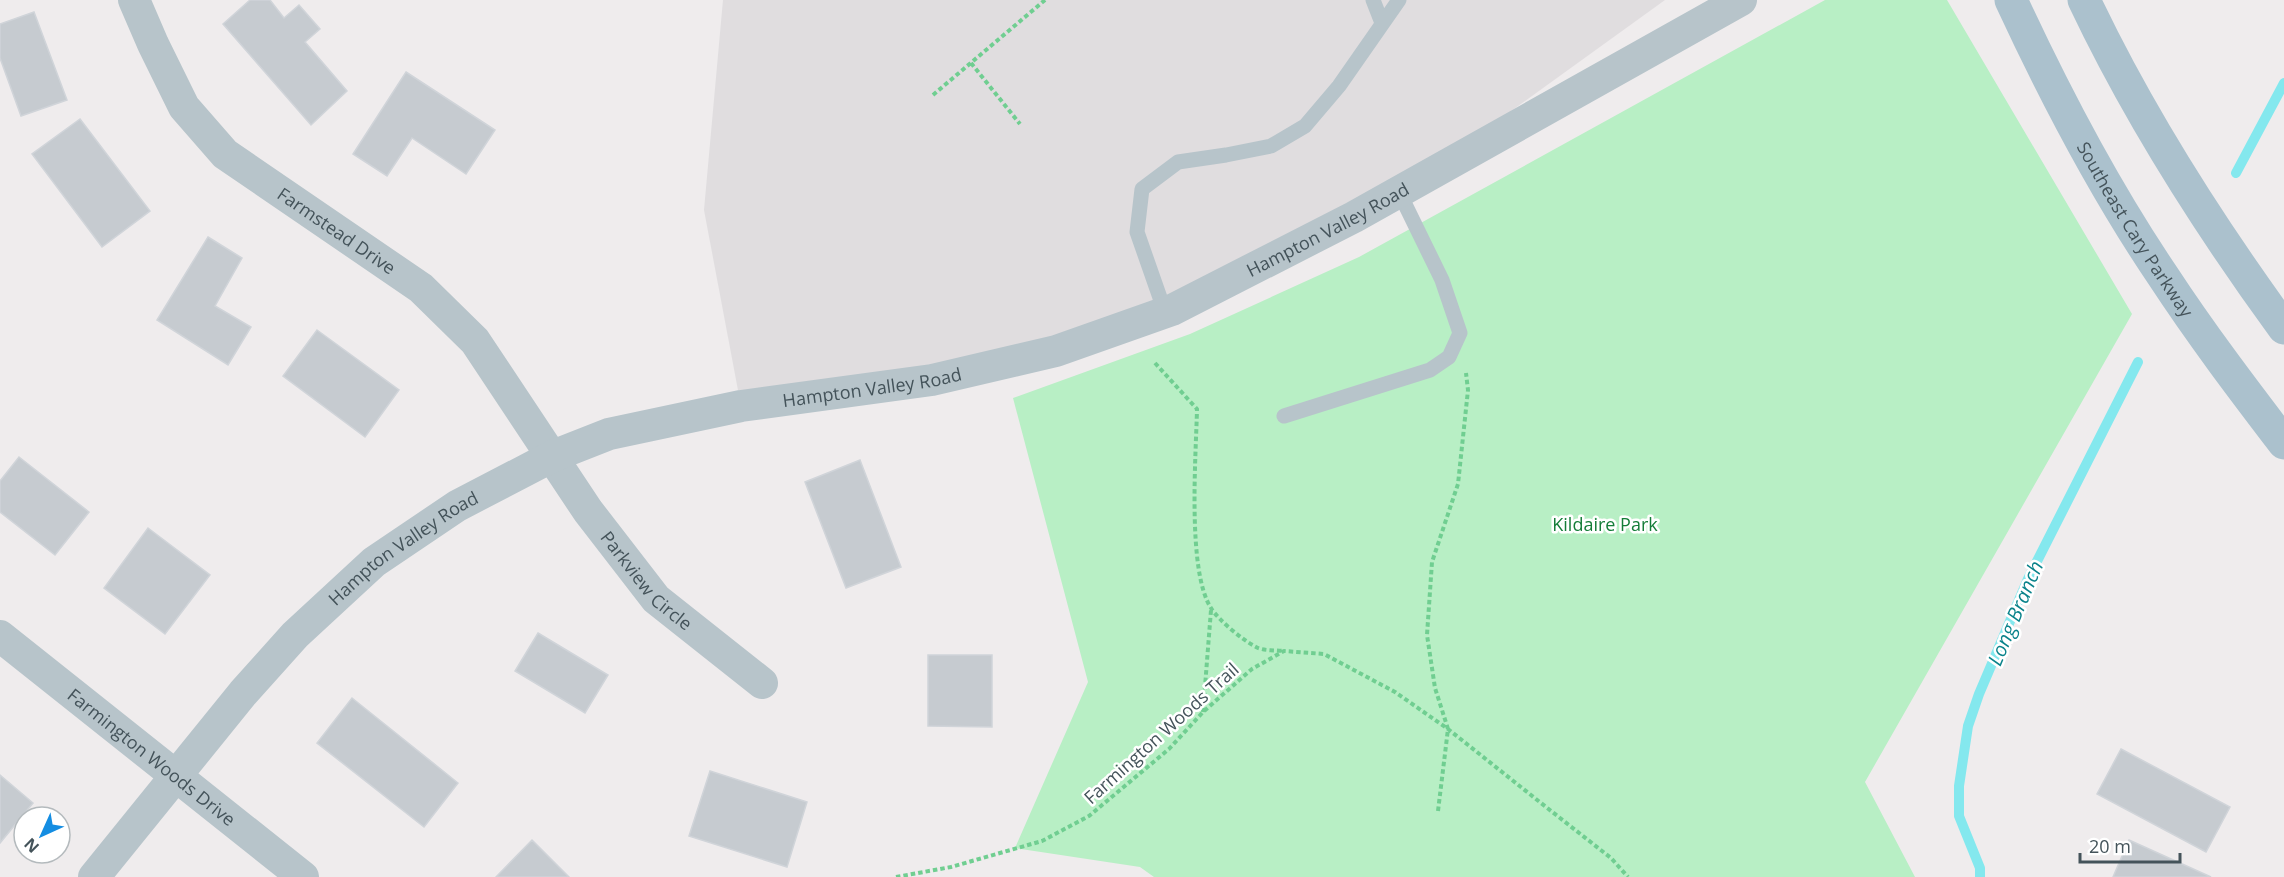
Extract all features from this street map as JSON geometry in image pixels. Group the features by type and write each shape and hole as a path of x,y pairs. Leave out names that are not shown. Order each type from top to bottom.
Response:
{"main road":[{"name":"Southeast Cary Parkway","path":"2011,0 2045,75 2129,224 2223,364 2284,443"},
{"path":"2084,0 2146,121 2198,203 2284,328"}],"street":[{"name":"Farmstead Drive","path":"134,0 184,107 225,154 421,288 475,340 553,456"},
{"name":"Hampton Valley Road","path":"94,877 243,693 295,635 374,562 457,506 553,456 609,435 741,406 932,380 1056,351 1165,312 1344,223 1741,0"},
{"name":"Parkview Circle","path":"553,456 588,511 656,599 762,683"},
{"name":"Farmington Woods Drive","path":"0,636 303,877"}],"lane":[{"path":"1373,0 1382,23"},
{"path":"1165,312 1137,231 1142,189 1179,162 1271,146 1305,126 1339,86 1399,0"},
{"path":"1284,416 1430,370 1449,357 1460,333 1442,280 1400,192"}],"path":[{"path":"933,95 1045,0"},
{"path":"972,63 1020,124"},
{"path":"1438,811 1448,729 1435,688 1428,635 1432,562 1458,484 1468,390 1465,366 1453,347"},
{"path":"1155,363 1197,409 1196,538 1202,585 1211,609 1203,712"},
{"path":"1211,609 1257,648 1324,654 1395,692 1448,729 1611,858 1628,877"},
{"name":"Farmington Woods Trail","path":"896,877 951,867 1042,842 1089,816 1169,749 1203,712 1252,669 1284,651"}],"shaded area":[{"path":"723,0 1665,0 1399,192 1056,351 741,406 704,210"}],"green space":[{"name":"Kildaire Park","path":"1825,0 1947,0 2132,314 1865,782 1915,877 1154,877 1140,867 1015,848 1088,682 1013,398 1190,334 1359,257"}],"building":[{"path":"250,0 270,0 284,18 299,5 320,29 305,42 347,91 311,125 223,24"},
{"path":"34,12 67,100 21,116 0,58 0,24"},
{"path":"406,72 495,130 466,174 412,138 387,176 353,154"},
{"path":"80,119 150,211 102,247 32,154"},
{"path":"208,237 242,258 215,306 251,327 228,365 157,320"},
{"path":"317,330 399,390 365,437 283,376"},
{"path":"19,457 89,512 55,555 0,512 0,481"},
{"path":"860,460 901,567 846,588 805,482"},
{"path":"148,528 210,575 165,634 104,588"},
{"path":"538,633 608,675 585,713 515,671"},
{"path":"928,655 992,655 992,727 928,726"},
{"path":"352,698 458,783 424,827 317,743"},
{"path":"2121,749 2230,807 2206,852 2097,794"},
{"path":"710,771 807,802 787,867 689,836"},
{"path":"0,775 33,803 31,805 12,805 12,828 0,843"},
{"path":"532,840 569,877 496,877"},
{"path":"2129,840 2211,877 2113,877"}],"waterway":[{"name":"Long Branch","path":"2236,173 2284,83"},
{"name":"Long Branch","path":"1980,877 1980,868 1959,816 1959,786 1968,726 1979,694 2028,579 2138,362"}]}
